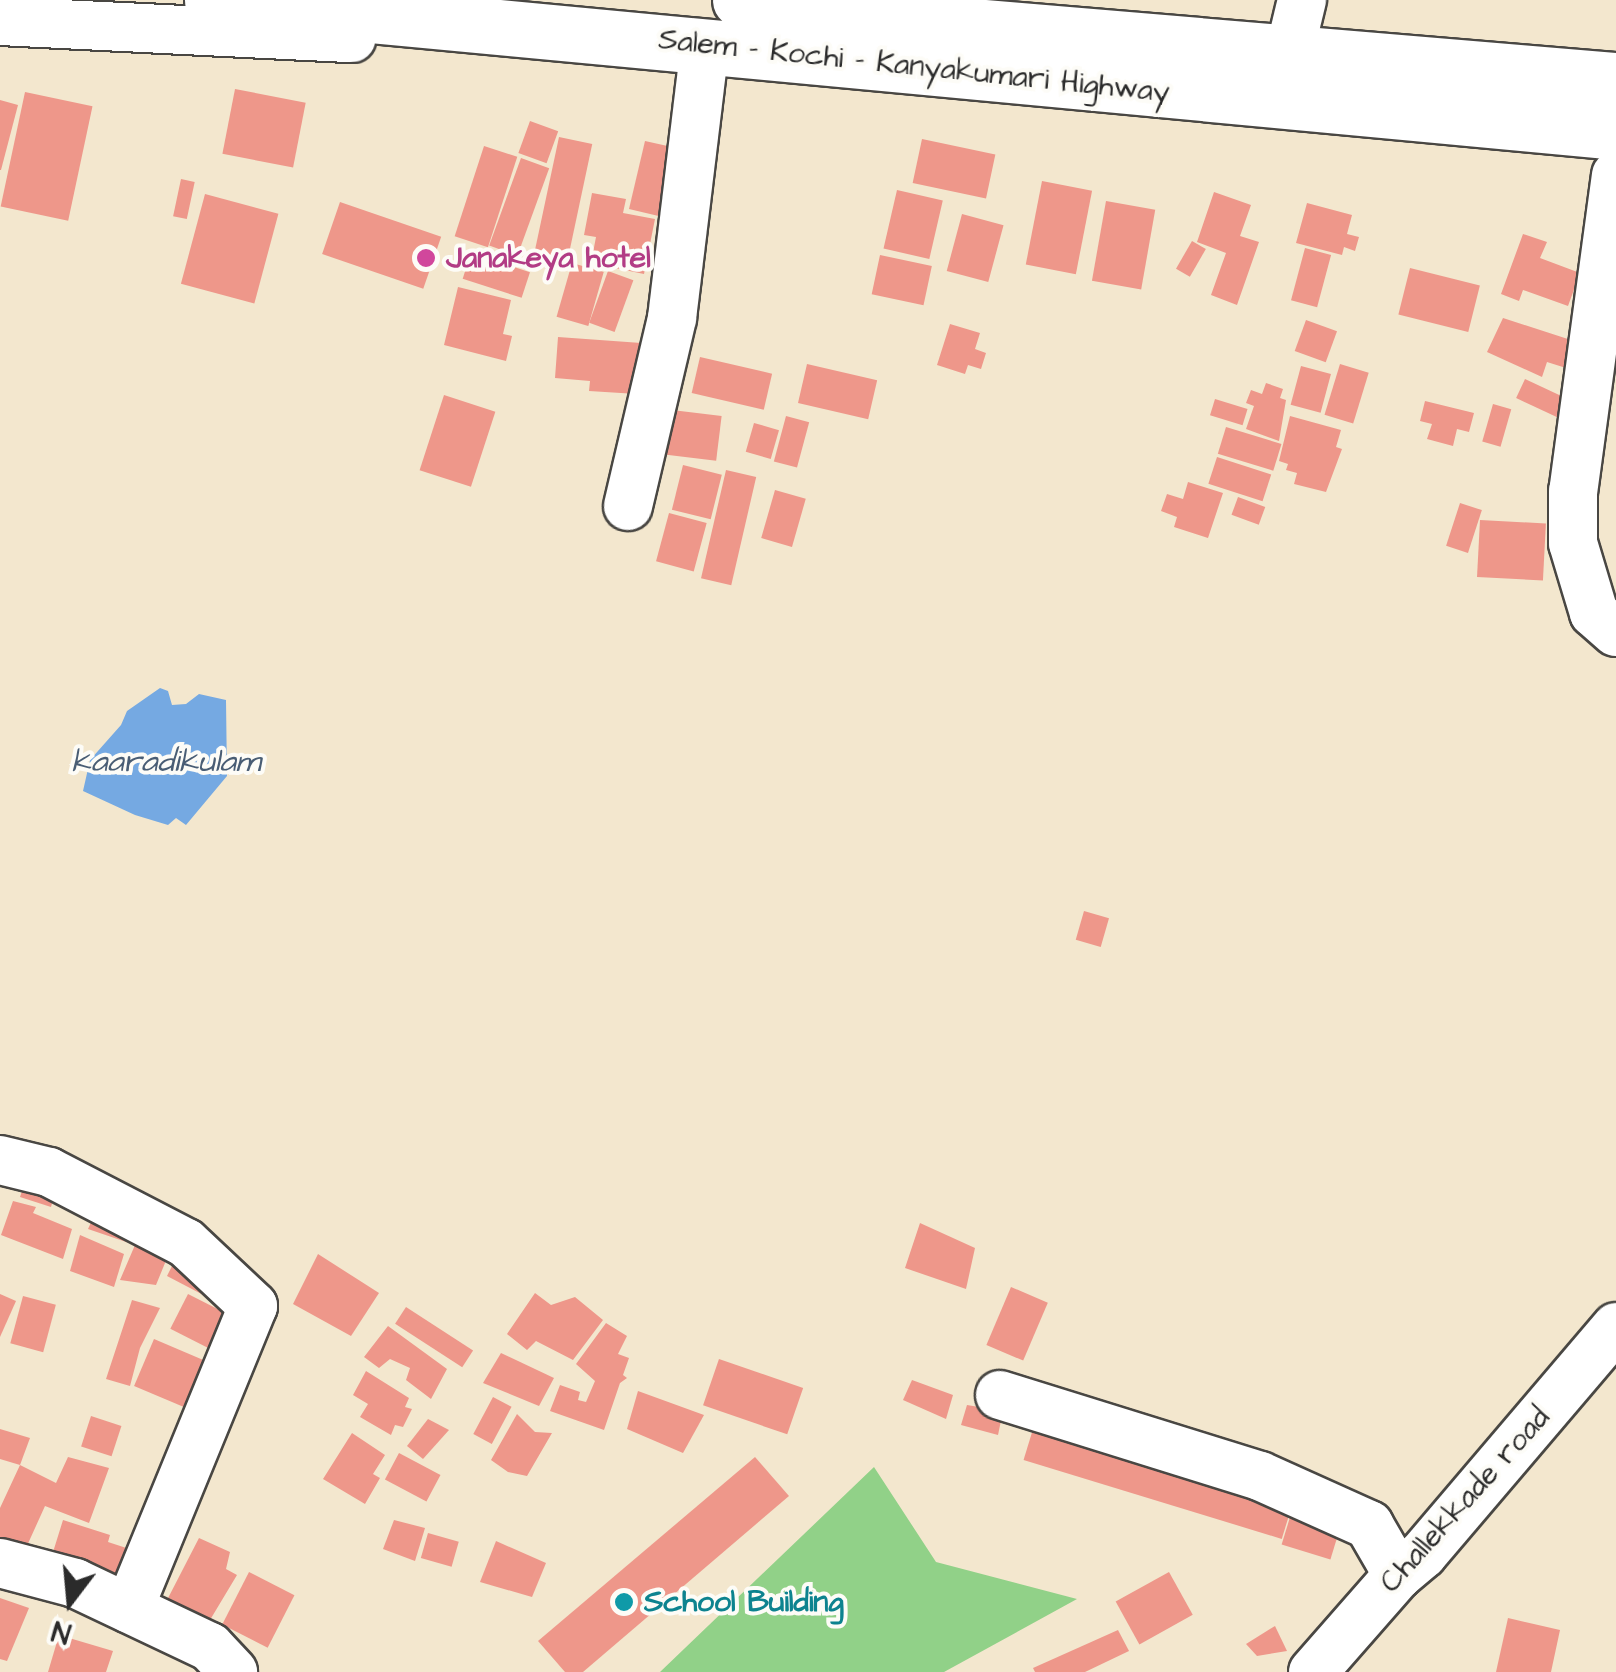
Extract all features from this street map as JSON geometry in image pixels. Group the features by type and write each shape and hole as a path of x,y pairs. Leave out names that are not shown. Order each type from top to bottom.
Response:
{"highway":[{"name":"Salem - Kochi - Kanyakumari Highway","path":"212,0 1004,77 1377,106 1596,130"},
{"name":"Salem - Kochi - Kanyakumari Highway","path":"740,0 888,19 1616,80"}],"street":[{"path":"832,0 888,19"},
{"path":"1289,54 1302,0"},
{"path":"0,22 436,43 1225,112 1596,130"},
{"path":"628,506 672,318 702,69"},
{"path":"1616,175 1574,491 1573,543 1594,614 1616,632"},
{"path":"0,1160 49,1172 186,1243 254,1306 129,1609"},
{"name":"Challekkade road","path":"1314,1672 1398,1575 1423,1554 1616,1328"},
{"path":"1000,1395 1260,1476 1368,1526 1398,1575"},
{"path":"0,1562 75,1583 210,1648 233,1672"}],"green space":[{"path":"874,1467 936,1562 1077,1599 944,1672 660,1672"}],"water":[{"name":"kaaradikulam","path":"160,688 168,691 172,705 186,704 199,694 226,700 227,776 186,825 176,818 168,825 135,815 83,791 90,760 121,725 127,711"}],"building":[{"path":"235,89 306,103 293,168 222,154"},
{"path":"25,92 92,106 68,221 1,206"},
{"path":"0,100 18,105 1,170 0,170"},
{"path":"530,121 558,131 547,163 518,153"},
{"path":"559,137 592,144 568,259 534,252"},
{"path":"922,139 995,155 986,199 913,183"},
{"path":"645,141 699,153 667,218 629,209"},
{"path":"484,146 517,157 488,247 455,236"},
{"path":"521,158 549,168 517,256 489,245"},
{"path":"181,179 195,182 187,219 173,216"},
{"path":"1042,181 1092,191 1076,274 1026,264"},
{"path":"897,190 943,201 929,259 884,248"},
{"path":"1214,192 1251,205 1240,236 1259,242 1237,305 1211,295 1226,253 1197,242"},
{"path":"592,193 626,199 623,213 655,219 644,274 591,263 596,237 584,235"},
{"path":"205,194 278,214 254,304 181,284"},
{"path":"1106,201 1155,210 1141,289 1092,281"},
{"path":"340,202 441,237 423,289 322,254"},
{"path":"1307,203 1352,215 1347,234 1359,237 1355,251 1344,247 1342,255 1296,243"},
{"path":"962,214 1004,225 988,282 947,271"},
{"path":"1523,234 1547,242 1540,258 1580,273 1568,306 1523,290 1519,301 1501,294"},
{"path":"1192,241 1206,249 1190,277 1176,269"},
{"path":"1305,248 1331,255 1317,307 1291,300"},
{"path":"471,253 530,272 522,298 463,279"},
{"path":"880,255 932,266 924,305 872,294"},
{"path":"572,263 604,272 588,326 557,317"},
{"path":"1410,268 1480,285 1468,332 1398,315"},
{"path":"608,271 633,280 615,332 589,323"},
{"path":"458,287 511,300 503,334 512,336 506,361 444,345"},
{"path":"1503,318 1574,341 1566,368 1547,362 1542,377 1487,352"},
{"path":"1306,320 1337,331 1326,362 1295,351"},
{"path":"950,324 980,333 975,349 986,353 981,369 968,365 965,374 937,365"},
{"path":"558,337 655,344 637,394 589,391 590,381 555,378"},
{"path":"700,357 772,374 764,410 692,393"},
{"path":"807,364 877,380 868,419 798,403"},
{"path":"1340,364 1369,373 1353,423 1325,415"},
{"path":"1301,366 1331,374 1321,413 1291,405"},
{"path":"1525,379 1576,403 1567,422 1516,398"},
{"path":"1266,383 1283,389 1280,398 1286,400 1279,441 1246,429 1254,406 1246,403 1251,390 1262,394"},
{"path":"444,395 495,412 471,487 420,470"},
{"path":"1215,399 1248,409 1243,425 1210,415"},
{"path":"1425,401 1474,413 1469,432 1457,429 1453,446 1427,439 1432,424 1420,421"},
{"path":"1493,404 1511,409 1501,447 1482,441"},
{"path":"672,410 722,416 716,461 667,455"},
{"path":"786,416 809,422 797,468 774,461"},
{"path":"1290,416 1341,430 1336,447 1342,449 1326,492 1294,484 1297,473 1286,470 1288,464 1279,461"},
{"path":"754,423 779,430 771,459 746,452"},
{"path":"1226,427 1281,444 1273,471 1218,454"},
{"path":"1217,457 1271,475 1263,501 1208,484"},
{"path":"683,465 722,475 711,519 672,510"},
{"path":"726,470 756,477 731,585 701,578"},
{"path":"1188,482 1223,493 1208,538 1174,527 1177,517 1161,511 1167,494 1183,499"},
{"path":"775,490 806,499 792,547 761,538"},
{"path":"1238,497 1265,507 1259,525 1232,515"},
{"path":"1460,503 1482,510 1468,553 1446,546"},
{"path":"669,513 707,523 694,571 656,561"},
{"path":"1480,520 1546,523 1543,580 1477,577"},
{"path":"1084,911 1109,918 1101,947 1076,940"},
{"path":"33,1158 58,1181 51,1207 20,1197"},
{"path":"13,1201 36,1207 33,1213 72,1229 63,1259 1,1235"},
{"path":"100,1203 174,1241 156,1285 120,1280 135,1245 88,1229"},
{"path":"920,1223 975,1248 966,1289 905,1268"},
{"path":"80,1235 124,1254 114,1287 70,1271"},
{"path":"180,1250 234,1311 167,1276"},
{"path":"318,1254 379,1293 351,1336 293,1304"},
{"path":"1011,1287 1048,1303 1023,1361 986,1345"},
{"path":"535,1293 551,1305 575,1297 603,1320 573,1360 536,1341 527,1350 507,1334"},
{"path":"0,1294 16,1301 0,1337"},
{"path":"188,1294 244,1323 226,1357 170,1329"},
{"path":"23,1296 56,1305 43,1352 10,1343"},
{"path":"132,1300 160,1308 140,1348 130,1386 106,1379"},
{"path":"406,1307 473,1351 462,1367 395,1324"},
{"path":"606,1323 627,1336 618,1354 629,1358 623,1375 627,1378 620,1383 604,1430 550,1411 560,1385 580,1392 578,1400 586,1402 595,1381 576,1364"},
{"path":"388,1326 447,1369 431,1399 406,1380 410,1368 390,1359 379,1368 364,1357"},
{"path":"154,1339 214,1364 194,1411 134,1386"},
{"path":"501,1353 554,1378 539,1406 483,1383"},
{"path":"719,1359 803,1388 787,1434 703,1405"},
{"path":"366,1371 409,1398 405,1407 412,1409 403,1427 395,1425 391,1435 360,1417 368,1404 353,1395"},
{"path":"912,1380 953,1395 946,1419 903,1400"},
{"path":"638,1391 704,1415 683,1453 627,1429"},
{"path":"493,1397 512,1407 492,1444 473,1434"},
{"path":"967,1405 1003,1411 998,1435 961,1425"},
{"path":"517,1414 535,1432 552,1433 527,1476 508,1472 491,1460"},
{"path":"91,1416 121,1426 112,1456 81,1446"},
{"path":"1037,1416 1295,1495 1282,1539 1024,1460"},
{"path":"428,1419 449,1430 423,1459 407,1446"},
{"path":"0,1429 30,1438 20,1465 0,1459"},
{"path":"352,1433 385,1455 373,1474 380,1478 365,1504 323,1479"},
{"path":"399,1453 440,1475 426,1502 385,1479"},
{"path":"68,1457 109,1468 89,1523 45,1506 21,1559 0,1551 0,1508 20,1465 56,1483"},
{"name":"School Building","path":"755,1457 789,1496 583,1672 565,1672 538,1641"},
{"path":"1298,1491 1347,1506 1330,1559 1282,1545"},
{"path":"63,1520 110,1535 108,1542 160,1559 146,1600 49,1565"},
{"path":"394,1520 425,1528 415,1561 383,1549"},
{"path":"428,1533 459,1542 452,1567 421,1558"},
{"path":"199,1538 230,1552 226,1569 237,1575 207,1625 166,1602"},
{"path":"496,1541 546,1563 532,1597 480,1582"},
{"path":"249,1572 294,1595 268,1648 222,1625"},
{"path":"1169,1572 1193,1615 1139,1644 1116,1602"},
{"path":"0,1598 29,1608 7,1661 0,1659"},
{"path":"1508,1618 1560,1630 1551,1672 1496,1672"},
{"path":"1275,1626 1287,1651 1257,1656 1246,1644"},
{"path":"1118,1630 1129,1651 1085,1672 1035,1672 1033,1668"},
{"path":"59,1635 113,1651 106,1672 48,1672"}],"place":[{"name":"Janakeya hotel","path":"426,258"},
{"name":"School Building","path":"624,1602"}]}
